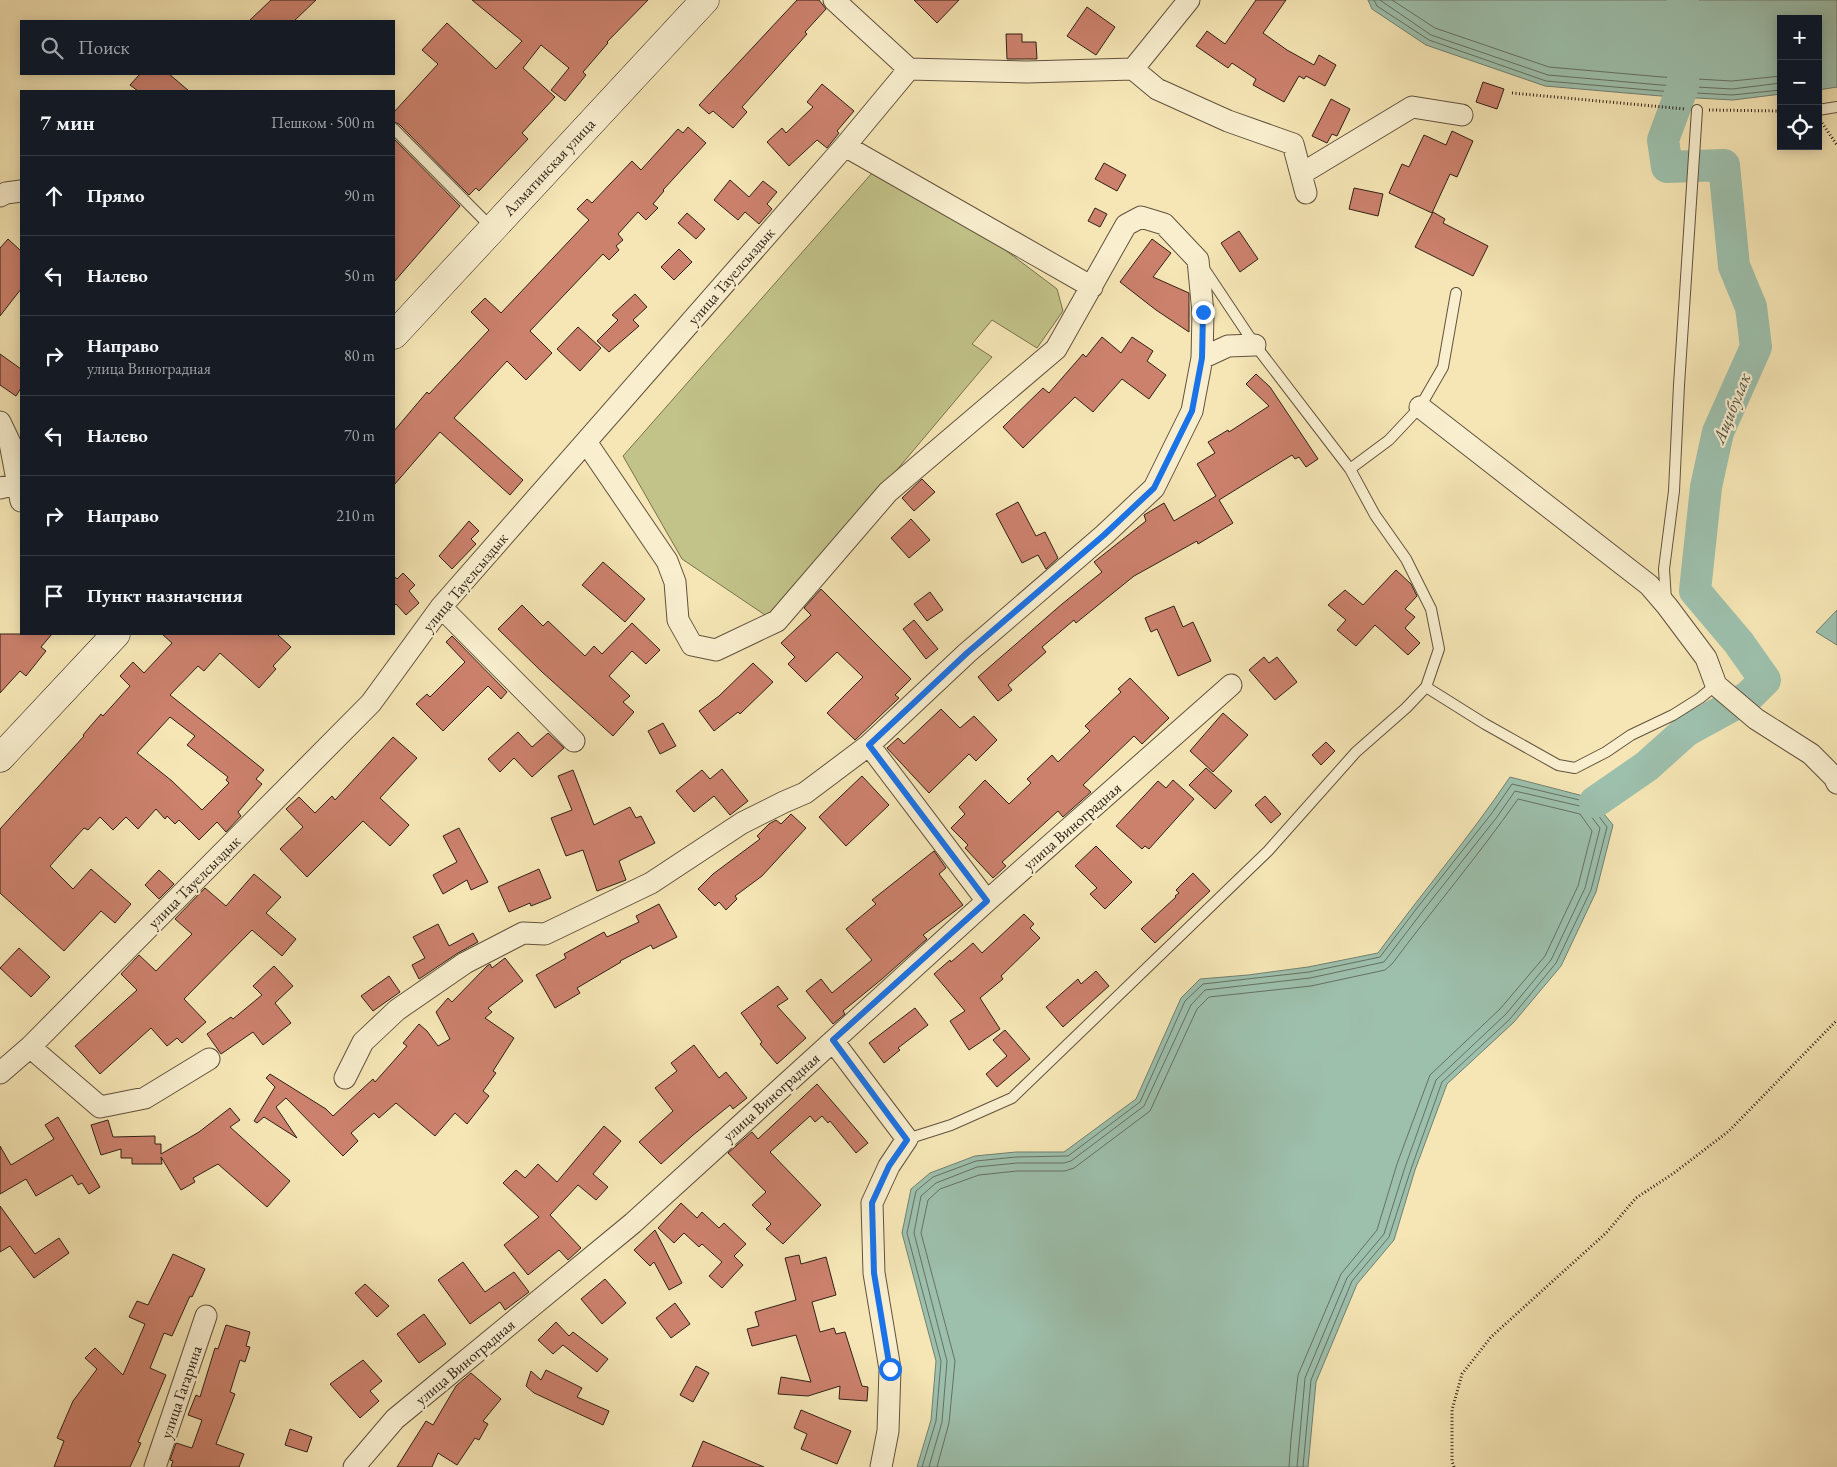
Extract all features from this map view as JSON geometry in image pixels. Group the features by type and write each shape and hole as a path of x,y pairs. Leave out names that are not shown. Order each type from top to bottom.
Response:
{"main road":[{"name":"Алматинская улица","path":"395,334 705,0"},
{"path":"0,758 115,635"}],"street":[{"path":"834,0 909,70 1027,72 1133,70 1157,89 1228,121 1293,144 1303,183 1412,107 1462,115"},
{"path":"1133,70 1189,0"},
{"name":"улица Тауелсыздык","path":"0,1074 30,1047 371,704 441,607 846,146 909,70"},
{"path":"846,146 1092,287"},
{"path":"0,196 20,190"},
{"path":"345,1078 363,1042 397,1010 464,963 523,933 546,934 651,883 742,824 806,793 869,745 967,653 1104,535 1154,488 1192,411 1202,358 1203,312 1198,260 1164,224 1141,217 1126,225 1056,349 888,492 777,621 716,650 692,645 678,620 675,582 667,560 586,442"},
{"path":"1202,358 1228,346 1255,345"},
{"path":"1420,407 1649,585 1706,658 1716,685 1756,719 1812,754 1834,777 1837,784"},
{"path":"0,422 10,443 13,491"},
{"path":"441,607 574,741"},
{"name":"улица Виноградная","path":"354,1467 395,1419 633,1223 987,901 1232,685"},
{"path":"869,745 987,901"},
{"path":"833,1040 907,1140 889,1166 872,1203 874,1273 890,1369 888,1431 881,1467"},
{"path":"30,1047 100,1107 145,1098 208,1059"},
{"name":"улица Гагарина","path":"155,1467 206,1316"}],"lane":[{"path":"1822,109 1837,107"},
{"path":"1667,606 1664,569 1674,491 1678,385 1697,110"},
{"path":"395,130 403,141 492,229"},
{"path":"907,1140 951,1125 1012,1098 1268,851 1356,752 1406,708 1426,687 1439,649 1431,608 1406,559 1376,515 1350,469 1255,345 1198,260"},
{"path":"1350,469 1389,440 1420,407 1443,367 1456,293"},
{"path":"1426,687 1485,724 1558,765 1575,768 1606,752 1631,735 1673,715 1700,698 1716,685"}],"path":[{"path":"1512,93 1697,110 1777,111"},
{"path":"1822,123 1837,145"},
{"path":"1454,1467 1452,1461 1452,1410 1462,1374 1491,1337 1606,1233 1636,1198 1674,1173 1729,1131 1837,1020"}],"green space":[{"path":"872,173 980,231 1057,289 1063,311 1037,348 992,320 972,344 992,357 853,522 768,617 682,559 623,456"}],"water":[{"path":"1368,0 1837,0 1837,87 1822,89 1822,15 1777,15 1777,94 1733,100 1545,86 1426,45 1372,9"},
{"path":"1837,610 1837,645 1816,632"},
{"path":"1510,777 1591,798 1613,825 1596,892 1561,966 1514,1022 1447,1084 1415,1170 1394,1240 1357,1284 1316,1382 1308,1467 917,1467 931,1420 936,1361 902,1233 911,1189 930,1173 975,1156 1016,1152 1064,1152 1136,1099 1181,998 1200,979 1308,967 1378,953"}],"building":[{"path":"271,0 316,0 295,20 250,20"},
{"path":"472,0 648,0 607,42 583,72 586,75 565,101 551,90 569,68 541,45 523,68 555,97 522,133 528,139 479,191 476,188 469,195 399,124 395,122 395,111 438,64 422,50 447,23 496,69 522,41"},
{"path":"797,0 819,0 826,9 805,32 807,34 742,107 747,112 733,128 713,111 709,114 699,105"},
{"path":"914,0 959,0 937,23"},
{"path":"1256,0 1286,0 1263,33 1287,50 1314,65 1319,55 1336,65 1325,86 1306,76 1304,79 1299,76 1284,102 1253,85 1256,79 1232,63 1228,68 1196,46 1207,31 1225,44"},
{"path":"1087,7 1115,27 1096,55 1067,36"},
{"path":"1006,34 1022,34 1022,42 1036,42 1037,59 1007,59"},
{"path":"139,75 170,75 188,90 137,90 130,85"},
{"path":"1483,82 1504,89 1497,109 1476,102"},
{"path":"822,84 854,111 837,131 839,133 827,148 817,140 789,166 767,142 782,128 786,133 813,107 807,102"},
{"path":"1331,99 1350,109 1337,136 1332,134 1327,143 1312,136"},
{"path":"688,127 706,143 663,190 653,204 658,208 646,220 638,212 618,234 623,240 616,246 619,250 609,260 603,254 530,331 552,353 526,380 507,361 454,418 523,480 510,495 440,432 395,484 395,430 427,392 429,394 489,330 471,312 485,298 501,313 589,220 577,209 587,199 592,203 632,161 641,170 678,129 683,133"},
{"path":"1452,131 1473,141 1457,177 1450,174 1432,213 1389,193 1402,164 1409,167 1424,135 1446,145"},
{"path":"395,140 460,206 395,281"},
{"path":"1104,163 1126,175 1117,191 1095,179"},
{"path":"730,180 749,197 763,181 777,192 767,204 772,209 759,224 745,212 738,220 714,200"},
{"path":"1354,188 1383,194 1378,216 1349,209"},
{"path":"1095,208 1107,214 1100,227 1088,221"},
{"path":"1433,212 1445,219 1443,223 1488,246 1473,276 1415,247"},
{"path":"687,213 705,229 696,239 678,223"},
{"path":"1239,231 1258,259 1240,272 1221,243"},
{"path":"8,239 20,250 20,290 0,316 0,248"},
{"path":"1152,239 1171,253 1153,277 1189,293 1189,332 1156,310 1120,282"},
{"path":"679,249 692,262 674,280 661,267"},
{"path":"635,294 647,307 633,320 639,326 609,352 597,341 618,320 612,315"},
{"path":"578,327 601,348 580,371 557,349"},
{"path":"1102,337 1121,353 1132,337 1153,351 1147,361 1166,375 1149,399 1122,379 1093,412 1075,397 1023,448 1003,427 1043,388 1049,393 1083,354 1086,357"},
{"path":"0,354 20,368 20,390 16,396 0,385"},
{"path":"1256,374 1270,387 1318,459 1306,467 1299,457 1295,459 1292,455 1219,500 1233,523 1198,544 1197,541 1134,576 1076,623 1074,620 1042,647 1046,652 1008,685 1012,690 998,701 978,677 1102,572 1094,562 1146,521 1144,515 1164,503 1174,521 1216,496 1197,464 1215,453 1208,442 1228,430 1229,432 1269,406 1246,384"},
{"path":"922,479 935,492 914,511 902,498"},
{"path":"1018,502 1036,536 1045,532 1058,558 1046,569 1038,555 1022,563 996,514"},
{"path":"911,519 930,540 909,558 891,538"},
{"path":"469,521 479,531 471,539 476,544 452,569 439,556"},
{"path":"603,562 645,599 625,622 582,585"},
{"path":"1396,570 1411,584 1417,596 1405,609 1415,617 1405,628 1420,643 1408,655 1375,625 1356,646 1337,630 1346,620 1328,605 1345,590 1363,605"},
{"path":"403,573 415,585 409,591 419,603 406,615 395,605 395,577 397,579"},
{"path":"821,589 911,679 895,695 899,698 855,740 827,713 863,677 837,652 806,682 788,664 795,657 781,643 811,615 804,608"},
{"path":"930,592 943,610 927,621 914,604"},
{"path":"522,605 543,626 548,621 585,656 594,646 602,654 632,623 660,650 646,664 632,651 609,676 630,696 623,702 634,712 613,736 498,629"},
{"path":"1174,606 1183,627 1193,622 1211,661 1178,676 1157,629 1151,632 1145,618"},
{"path":"914,620 938,649 926,659 903,629"},
{"path":"0,634 51,635 41,647 46,651 26,676 20,671 0,693"},
{"path":"163,635 278,635 291,647 273,666 276,669 259,688 220,653 204,671 198,666 170,695 264,770 256,779 262,784 238,812 241,816 226,832 217,822 199,840 179,820 175,824 167,816 165,819 156,809 138,829 126,817 113,830 100,817 88,830 84,828 50,866 73,889 91,869 131,904 115,923 101,911 64,951 0,893 0,829 84,736 101,714 103,716 130,686 120,676 133,662 144,673 172,643","holes":["170,717 195,736 187,745 228,777 226,780 229,783 202,810 172,781 137,753"]},
{"path":"452,636 507,692 501,699 488,686 443,731 416,704 427,694 430,697 465,662 446,642"},
{"path":"1264,657 1269,663 1277,657 1297,682 1275,700 1249,670"},
{"path":"753,663 773,682 740,714 738,712 714,731 699,711 719,696"},
{"path":"1130,678 1169,718 1142,744 1134,736 1083,785 1091,792 1063,817 1058,811 1002,862 1006,866 993,878 965,848 968,845 951,828 965,814 959,807 985,780 1009,804 1031,783 1027,779 1052,755 1058,762 1090,731 1085,726 1121,692 1118,689"},
{"path":"941,709 960,728 974,716 997,740 976,761 969,754 929,793 887,748 898,738 904,744"},
{"path":"1223,713 1248,735 1213,772 1190,751"},
{"path":"663,723 676,746 660,754 648,731"},
{"path":"518,732 532,747 548,733 564,748 532,777 514,758 500,772 488,759"},
{"path":"393,737 417,758 380,798 409,825 390,846 363,821 307,877 280,849 303,827 286,809 299,797 315,813 332,796 335,800"},
{"path":"1326,742 1335,751 1321,765 1312,755"},
{"path":"1206,768 1232,791 1215,809 1189,785"},
{"path":"722,769 748,801 730,815 714,796 694,812 676,791 702,770 710,779"},
{"path":"573,770 594,825 630,807 636,818 641,816 655,843 619,861 626,880 597,891 583,850 566,856 551,818 572,810 558,776"},
{"path":"862,776 889,805 846,846 819,817"},
{"path":"1173,780 1194,799 1149,849 1145,846 1142,849 1116,826 1158,781 1166,788"},
{"path":"1265,796 1281,814 1271,823 1255,805"},
{"path":"791,814 806,828 762,876 735,896 737,899 726,910 719,902 715,906 698,889 713,874 760,839 757,836 769,824 776,820 781,824"},
{"path":"459,828 488,882 471,890 467,880 443,894 433,875 457,862 443,836"},
{"path":"1096,846 1132,882 1105,909 1090,894 1097,888 1075,866"},
{"path":"934,851 946,868 939,874 963,905 923,935 927,939 843,1011 845,1014 833,1024 806,991 821,979 832,993 872,960 846,929 876,904 872,900"},
{"path":"539,869 551,898 531,906 530,903 509,912 498,887"},
{"path":"159,870 174,884 159,899 145,885"},
{"path":"1193,873 1210,891 1155,943 1141,929 1176,897 1179,893 1176,890"},
{"path":"254,874 281,897 266,913 296,939 282,956 252,930 184,999 206,1022 182,1043 177,1038 167,1046 151,1028 100,1074 75,1046 137,990 121,974 139,955 156,971 192,934 175,919 205,888 226,906"},
{"path":"659,904 677,937 653,949 651,945 620,961 577,988 580,993 555,1008 536,975 566,958 564,954 604,932 607,937 639,922 636,916"},
{"path":"1024,914 1034,924 1030,928 1040,938 1001,976 1003,979 980,998 1000,1029 969,1050 950,1021 965,1011 934,974 973,943 982,953"},
{"path":"438,924 449,946 473,933 478,942 419,979 412,965 425,958 413,937"},
{"path":"19,948 50,977 31,997 0,968"},
{"path":"505,958 523,981 488,1008 492,1012 485,1018 514,1038 493,1071 496,1073 483,1091 489,1096 467,1124 455,1113 435,1136 396,1103 379,1118 374,1113 351,1133 358,1141 343,1156 286,1098 276,1107 297,1138 264,1117 257,1123 254,1121 275,1087 266,1078 270,1074 326,1109 333,1116 373,1079 375,1082 407,1046 403,1043 419,1024 438,1046 450,1039 436,1012 448,998 452,1002 487,966 490,964 492,968"},
{"path":"274,966 293,986 275,1003 291,1023 263,1045 253,1032 221,1054 207,1034 231,1017 233,1019 262,995 253,986"},
{"path":"1096,971 1109,986 1063,1027 1046,1007 1078,979 1081,984"},
{"path":"389,976 400,992 373,1011 361,996"},
{"path":"778,986 788,999 777,1006 806,1038 777,1064 760,1044 762,1042 741,1013"},
{"path":"915,1008 928,1025 898,1048 900,1050 884,1063 869,1043"},
{"path":"1005,1030 1030,1059 997,1087 986,1074 1007,1056 993,1040"},
{"path":"694,1045 719,1078 726,1072 747,1098 733,1109 730,1105 661,1164 639,1142 673,1111 655,1088 677,1071 671,1063"},
{"path":"817,1084 868,1143 856,1153 830,1121 828,1123 822,1116 815,1122 810,1116 770,1152 821,1205 783,1244 766,1229 771,1224 752,1205 766,1192 728,1153 752,1132 758,1139"},
{"path":"230,1108 240,1120 230,1127 290,1181 267,1207 218,1164 193,1178 195,1182 181,1190 161,1157 162,1164 132,1164 132,1158 121,1158 121,1149 101,1155 91,1125 108,1120 113,1137 155,1136 155,1144 161,1144 161,1154 199,1132"},
{"path":"58,1117 100,1187 89,1194 82,1183 78,1185 72,1175 36,1196 26,1179 0,1194 0,1146 11,1165 54,1139 45,1125"},
{"path":"604,1126 621,1141 593,1174 608,1187 596,1200 578,1185 550,1215 581,1248 568,1260 559,1250 528,1275 504,1245 539,1217 503,1183 516,1170 525,1178 538,1164 557,1182"},
{"path":"681,1203 697,1218 702,1212 719,1228 724,1223 746,1244 734,1256 743,1265 722,1288 709,1276 722,1262 702,1244 699,1247 684,1233 674,1243 658,1228"},
{"path":"0,1206 35,1254 59,1238 69,1253 34,1278 10,1246 0,1252"},
{"path":"655,1230 682,1283 669,1290 654,1262 650,1266 634,1250"},
{"path":"173,1254 205,1269 192,1297 190,1296 172,1336 164,1333 150,1368 166,1375 138,1442 141,1443 130,1467 54,1467 64,1441 57,1438 73,1401 97,1369 85,1358 95,1348 123,1375 145,1324 129,1317 137,1301 148,1305"},
{"path":"799,1255 801,1264 826,1257 836,1295 812,1302 820,1332 834,1328 836,1334 845,1332 862,1386 868,1387 867,1401 839,1399 840,1386 808,1396 778,1394 781,1377 811,1382 796,1335 752,1346 747,1329 759,1326 755,1312 796,1300 785,1258"},
{"path":"463,1262 485,1292 514,1272 529,1292 505,1310 500,1302 470,1324 438,1280"},
{"path":"605,1279 626,1303 602,1324 581,1299"},
{"path":"365,1284 389,1306 377,1317 355,1293"},
{"path":"675,1303 690,1324 671,1338 656,1318"},
{"path":"424,1314 446,1344 419,1363 397,1334"},
{"path":"556,1322 569,1336 573,1332 608,1359 597,1372 563,1345 553,1354 538,1340"},
{"path":"226,1325 250,1332 246,1346 250,1347 245,1362 240,1360 230,1392 235,1394 216,1444 244,1454 239,1467 171,1467 173,1461 170,1460 176,1443 192,1448 202,1420 188,1415 196,1395 200,1397 215,1348 218,1349"},
{"path":"363,1360 382,1381 370,1391 379,1401 360,1418 330,1384"},
{"path":"696,1366 709,1373 693,1402 680,1395"},
{"path":"546,1370 582,1388 577,1397 609,1411 603,1425 534,1393 526,1386 531,1371 541,1380"},
{"path":"471,1373 501,1399 483,1421 488,1424 479,1440 475,1438 457,1465 438,1453 432,1467 397,1467 426,1421 433,1425 456,1386"},
{"path":"801,1410 851,1431 837,1464 801,1449 807,1434 794,1428"},
{"path":"290,1429 312,1437 307,1452 285,1445"},
{"path":"703,1441 764,1467 692,1467"}],"waterway":[{"name":"Ащибулак","path":"1595,802 1647,766 1686,731 1748,697 1765,680 1739,643 1695,591 1706,487 1718,432 1756,347 1751,307 1734,266 1724,165 1667,167 1663,140 1683,86 1683,0"}],"route":[{"path":"890,1369 874,1273 872,1203 889,1166 907,1140 833,1040 987,901 869,745 967,653 1104,535 1154,488 1192,411 1202,358 1203,312"}]}
